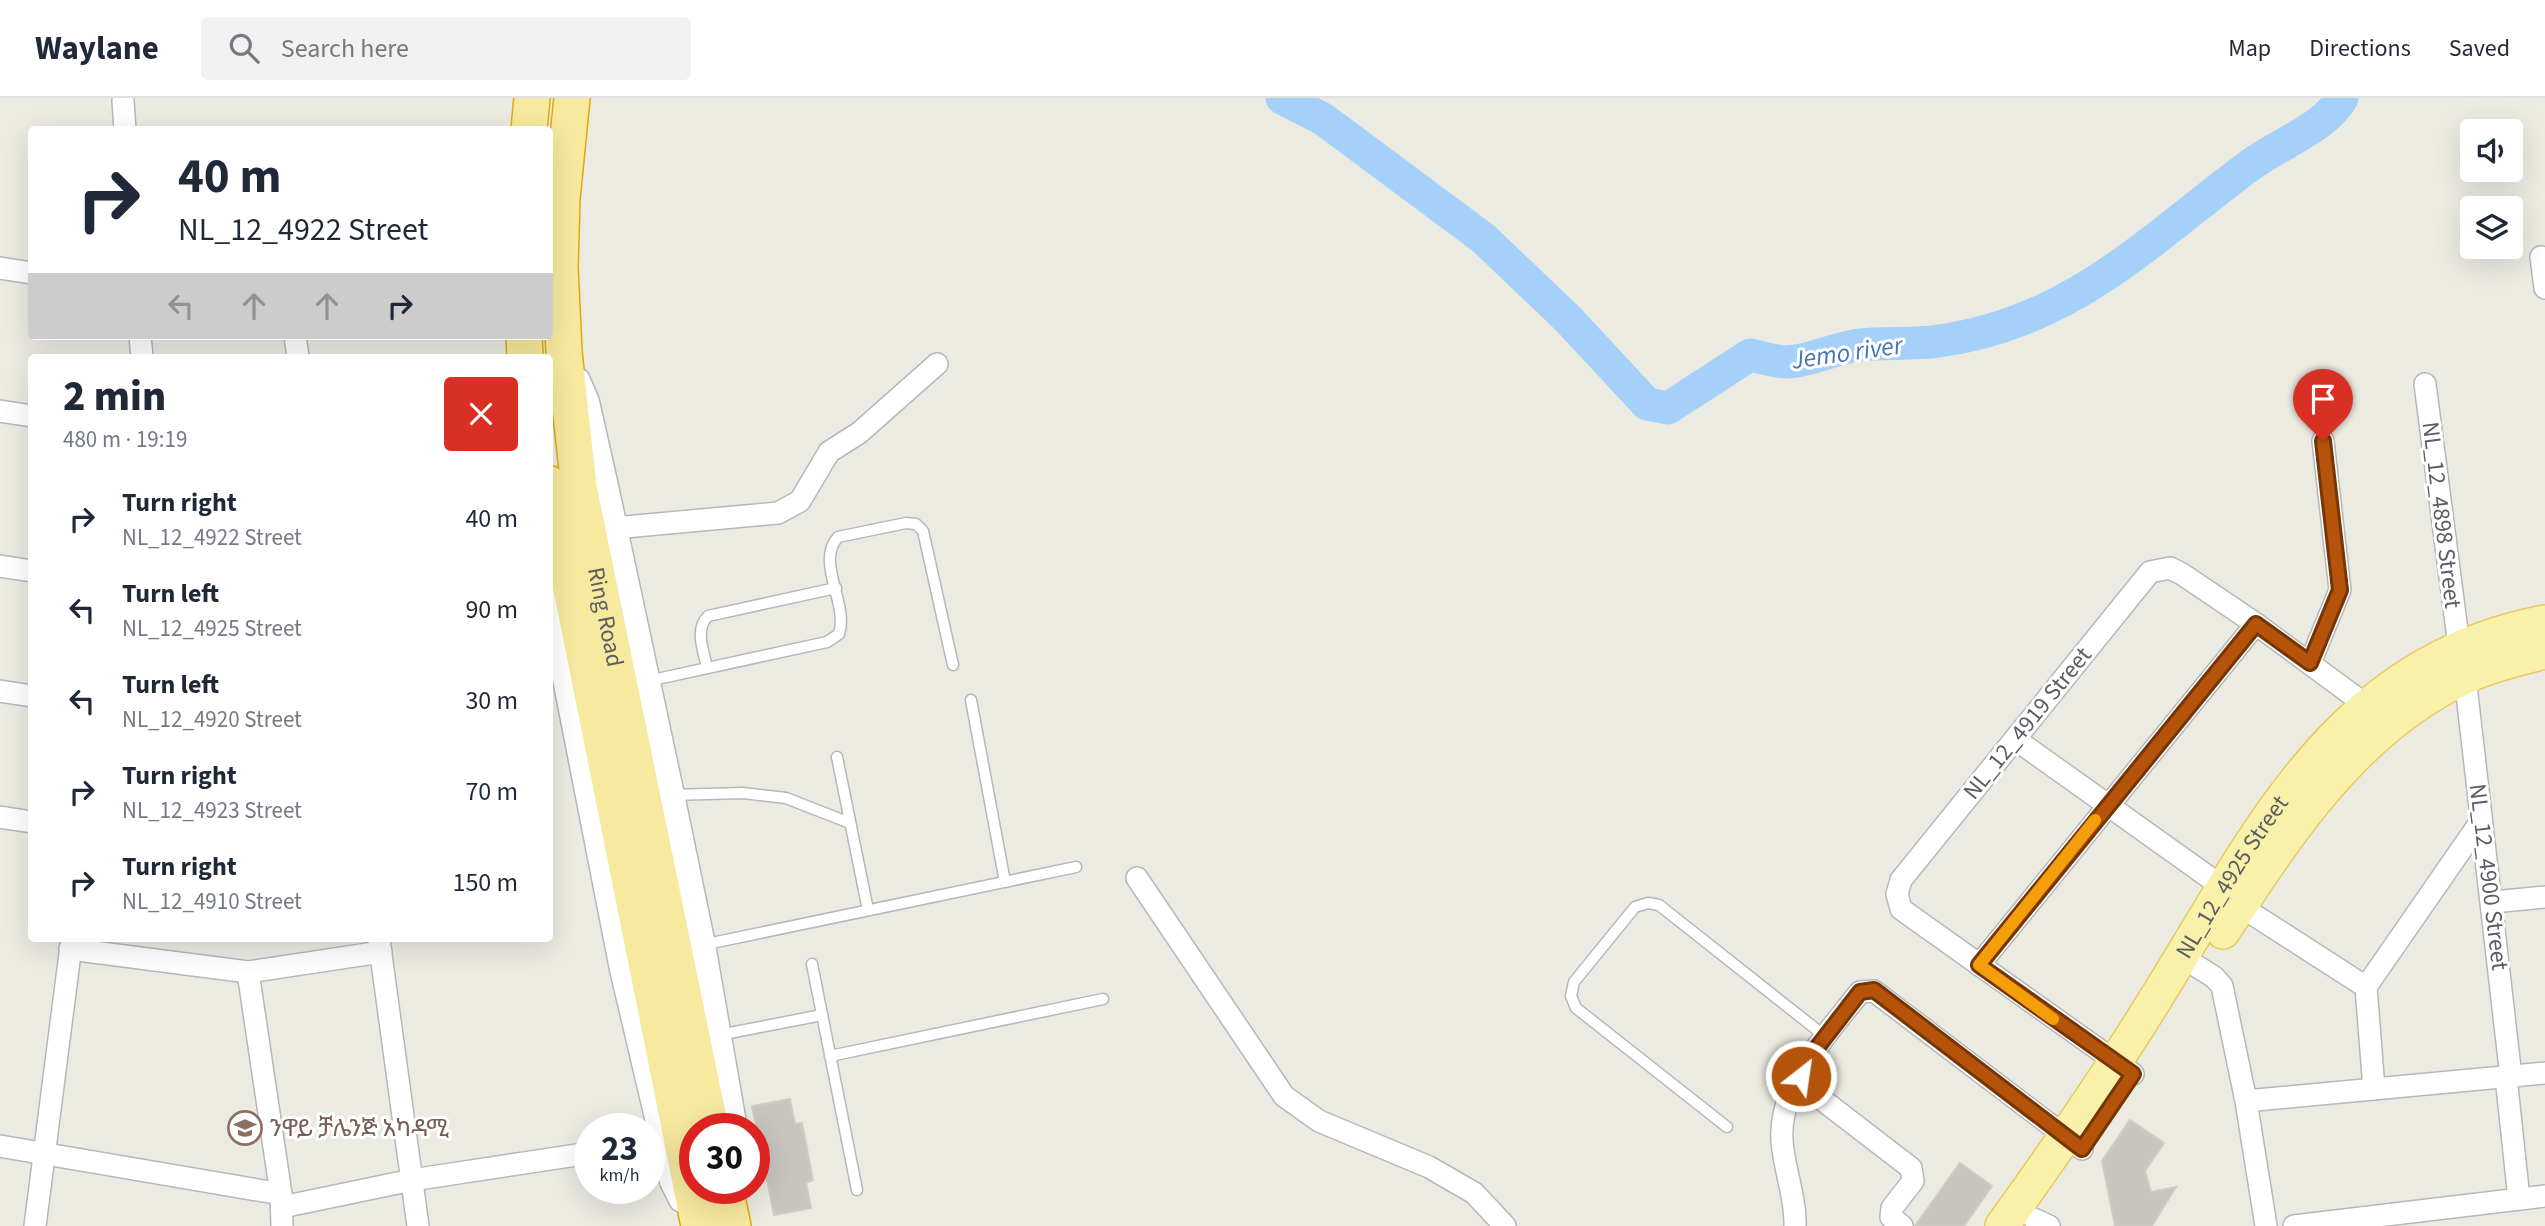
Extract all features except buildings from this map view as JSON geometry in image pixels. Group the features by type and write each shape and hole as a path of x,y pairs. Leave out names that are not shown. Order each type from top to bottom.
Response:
{"highway":[{"path":"529,126 532,98"},
{"name":"Ring Road","path":"572,98 562,198 560,267 564,352 579,487 707,1113"},
{"name":"Ring Road","path":"553,497 720,1210"}],"main road":[{"name":"NL_12_4925 Street","path":"2232,897 2261,829 2301,774 2336,733 2366,705 2402,678 2462,661 2545,622"},
{"name":"NL_12_4925 Street","path":"2029,1224 2073,1143 2124,1069 2232,897 2334,777 2388,724 2462,661 2545,652"}],"street":[{"path":"123,101 125,126"},
{"path":"2541,257 2545,288"},
{"path":"0,268 28,272"},
{"path":"564,352 586,402 614,528 702,945 731,1113"},
{"path":"614,528 778,513 800,501 829,452 859,433 937,364"},
{"name":"NL_12_4898 Street","path":"2425,384 2462,661"},
{"path":"0,411 28,415"},
{"path":"2310,663 2340,590 2323,441"},
{"path":"0,566 28,570"},
{"name":"NL_12_4919 Street","path":"1979,965 1902,909 1897,894 1900,880 2150,572 2170,568 2256,624"},
{"path":"553,612 650,1113"},
{"path":"2124,1069 1979,965 2256,624 2366,705"},
{"name":"NL_12_4900 Street","path":"2462,661 2493,902 2519,1199"},
{"path":"0,691 28,695"},
{"path":"2015,739 2232,897 2366,987"},
{"path":"0,817 28,821"},
{"path":"2374,1090 2366,987 2481,821"},
{"path":"1138,878 1284,1096 1319,1121 1429,1167 1474,1193 1505,1226"},
{"path":"2493,902 2545,897"},
{"path":"35,1226 71,944 248,972 380,945 418,1226"},
{"path":"2191,962 2222,986 2246,1101 2266,1226"},
{"path":"248,972 282,1209"},
{"path":"1902,1226 1891,1217 1892,1208 1913,1181 1911,1168 1803,1085 1801,1076 1802,1067 1860,992 1874,990 2073,1143"},
{"path":"2246,1101 2545,1073"},
{"path":"1795,1226 1782,1140 1785,1114 1792,1091 1801,1076"},
{"path":"0,1146 282,1209 412,1180 574,1155"},
{"path":"665,1164 677,1193 720,1210"},
{"path":"2294,1226 2399,1220 2545,1196"}],"lane":[{"path":"647,681 833,638 839,634 844,621 829,558 831,545 838,537 906,523 916,524 923,531 953,665"},
{"path":"708,668 700,635 701,622 708,616 836,587"},
{"path":"971,700 1005,882"},
{"path":"837,757 869,910"},
{"path":"671,795 743,793 786,798 850,823"},
{"path":"702,945 1076,866"},
{"path":"1727,1127 1576,1008 1571,996 1574,982 1635,907 1648,903 1659,905 1826,1037"},
{"path":"812,964 857,1191"},
{"path":"830,1056 1103,999"},
{"path":"719,1035 822,1015"}],"waterway":[{"name":"Jemo river","path":"1282,98 1323,119 1483,238 1568,319 1647,404 1668,408 1750,355 1778,361 1796,361 1859,345 1939,341 1986,331 2029,317 2106,275 2260,158 2312,127 2334,109 2342,98"}],"slow traffic":[{"path":"2053,1019 1979,965 2095,820"}],"place":[{"name":"ንዋይ ቻሌንጅ አካዳሚ","path":"245,1128"}],"route":[{"path":"1801,1076 1802,1067 1860,992 1874,990 2082,1149 2133,1074 2115,1064 1979,965 2256,624 2310,663 2340,590 2323,441"}]}
